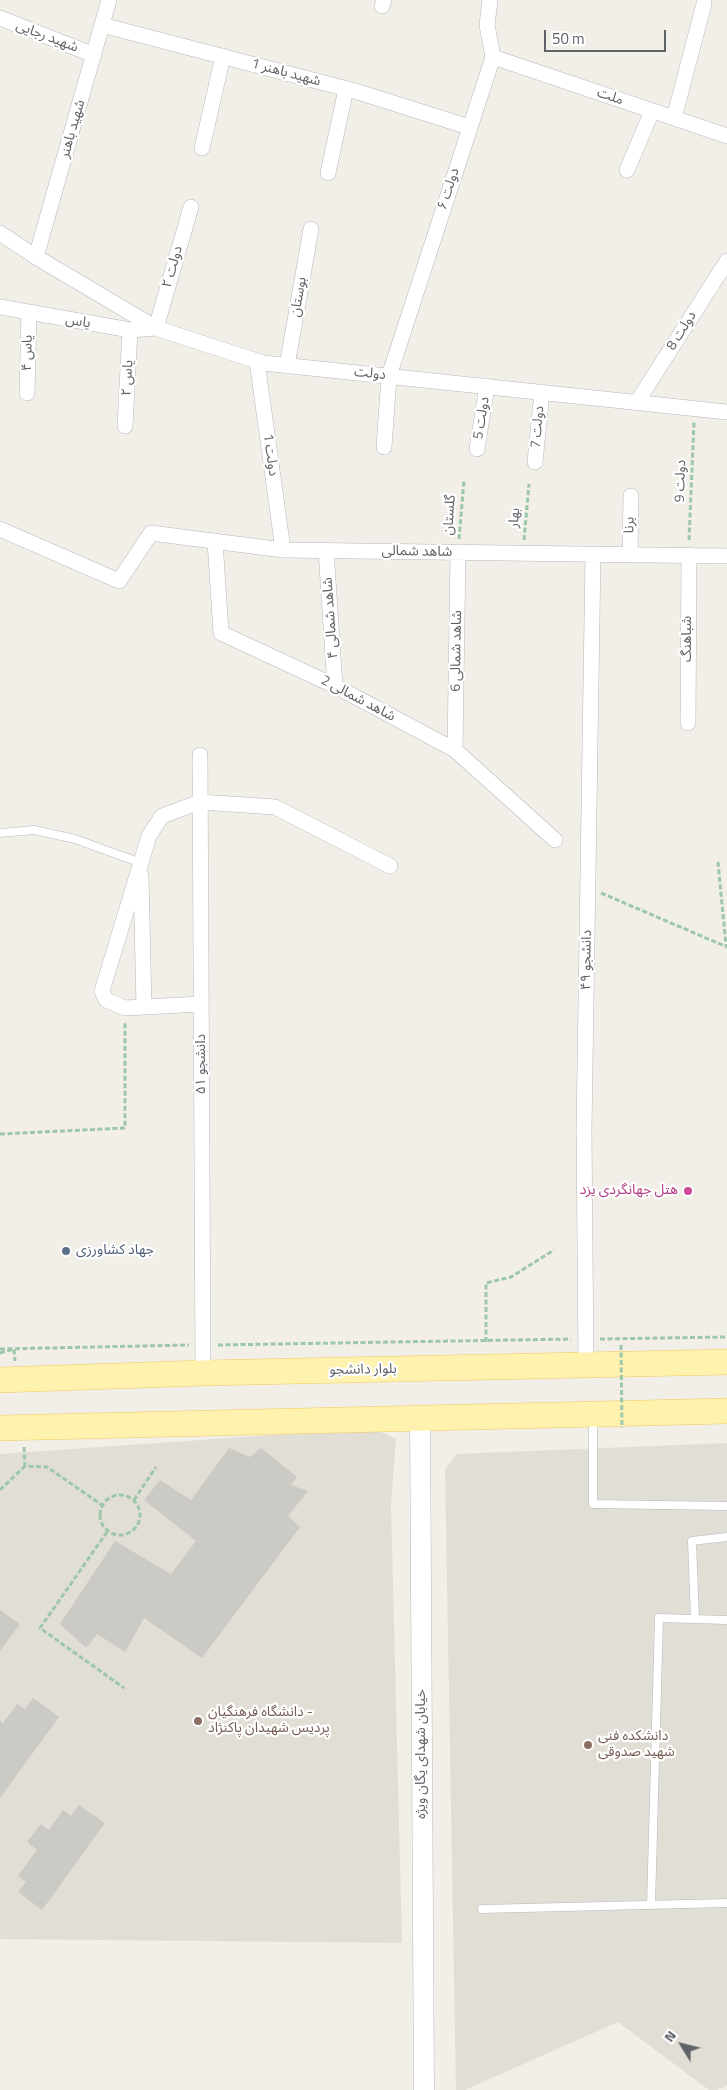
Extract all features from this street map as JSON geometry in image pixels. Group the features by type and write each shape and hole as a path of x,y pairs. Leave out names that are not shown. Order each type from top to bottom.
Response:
{"main road":[{"name":"بلوار دانشجو","path":"0,1380 204,1373 727,1362"},
{"path":"11,1427 727,1411"}],"street":[{"name":"شهید باهنر","path":"36,257 109,0"},
{"name":"دولت ۶","path":"384,447 389,376 493,57 487,25 490,0"},
{"path":"674,118 704,4"},
{"name":"شهید رجایی","path":"0,18 94,55"},
{"name":"شهید باهنر 1","path":"102,25 346,89 469,126"},
{"path":"202,148 223,56"},
{"name":"ملت","path":"493,57 727,136"},
{"path":"328,172 346,89"},
{"path":"626,170 652,111"},
{"name":"دولت ۲","path":"156,328 191,207"},
{"name":"بوستان","path":"287,366 311,229"},
{"name":"دولت","path":"0,232 36,257 156,328 257,361 287,366 727,412"},
{"name":"دولت 8","path":"637,402 727,260"},
{"name":"یاس","path":"0,307 130,330 156,328"},
{"name":"یاس ۴","path":"27,393 28,313"},
{"name":"یاس ۲","path":"126,426 130,330"},
{"name":"دولت 1","path":"257,361 283,550"},
{"name":"دولت 5","path":"477,449 487,386"},
{"name":"دولت 7","path":"535,462 542,392"},
{"name":"برنا","path":"630,496 630,554"},
{"name":"شاهد شمالی","path":"0,529 119,581 151,533 283,550 727,556"},
{"name":"شاهد شمالی 2","path":"215,541 221,633 335,686 455,750 555,840"},
{"name":"شاهد شمالی ۴","path":"326,550 335,686"},
{"name":"شاهد شمالی 6","path":"455,750 458,552"},
{"name":"دانشجو ۴۹","path":"586,1366 584,1129 593,554"},
{"name":"شباهنگ","path":"688,723 689,555"},
{"name":"دانشجو ۵۱","path":"200,756 204,1373"},
{"path":"201,1004 125,1008 106,1000 102,991 149,836 162,816 200,802 275,807 390,866"},
{"path":"141,863 144,1007"},
{"name":"خیابان شهدای یگان ویژه","path":"420,1418 424,2090"}],"lane":[{"path":"0,833 34,830 67,837 141,863"},
{"path":"594,1414 593,1504 727,1506"},
{"path":"695,1619 692,1540 727,1537"},
{"path":"651,1905 658,1618 727,1620"},
{"path":"482,1909 727,1903"}],"path":[{"name":"دولت 9","path":"689,555 695,409"},
{"name":"گلستان","path":"458,552 464,480"},
{"name":"بهار","path":"523,553 529,484"},
{"path":"589,888 726,947 718,862"},
{"path":"0,1134 126,1128 125,1008"},
{"path":"486,1367 486,1283 511,1277 554,1250"},
{"path":"0,1351 14,1349 203,1345 727,1337"},
{"path":"621,1345 622,1428"},
{"path":"11,1427 25,1466"},
{"path":"0,1490 25,1466 47,1467 102,1505"},
{"path":"134,1500 156,1467"},
{"path":"113,1495 127,1495 134,1500 138,1504 141,1518 134,1531 120,1536 107,1532 99,1519 102,1505 113,1495"},
{"path":"107,1532 40,1628 124,1688"}],"shaded area":[{"name":"دانشگاه فرهنگیان - پردیس شهیدان پاکنژاد","path":"373,1428 396,1439 391,1504 402,1943 0,1939 0,1454"},
{"name":"دانشکده فنی شهید صدوقی","path":"727,1443 727,2085 717,2090 709,2090 618,2022 465,2090 456,2090 445,1469 457,1454"}],"building":[{"path":"229,1448 250,1457 261,1448 297,1477 291,1485 308,1491 288,1516 300,1527 202,1658 144,1618 125,1652 97,1634 86,1648 60,1624 115,1541 171,1574 196,1541 144,1500 160,1480 191,1500"},
{"path":"0,1610 20,1624 0,1651"},
{"path":"33,1698 59,1717 0,1798 0,1721 3,1723 17,1704 25,1709"},
{"path":"79,1805 105,1823 42,1910 18,1892 26,1882 18,1876 37,1850 27,1842 41,1824 49,1830 63,1810 71,1816"}],"place":[{"name":"هتل جهانگردی یزد","path":"688,1191"},
{"name":"جهاد کشاورزی","path":"66,1251"},
{"name":"دانشگاه فرهنگیان - پردیس شهیدان پاکنژاد","path":"198,1721"},
{"name":"دانشکده فنی شهید صدوقی","path":"588,1745"}]}
